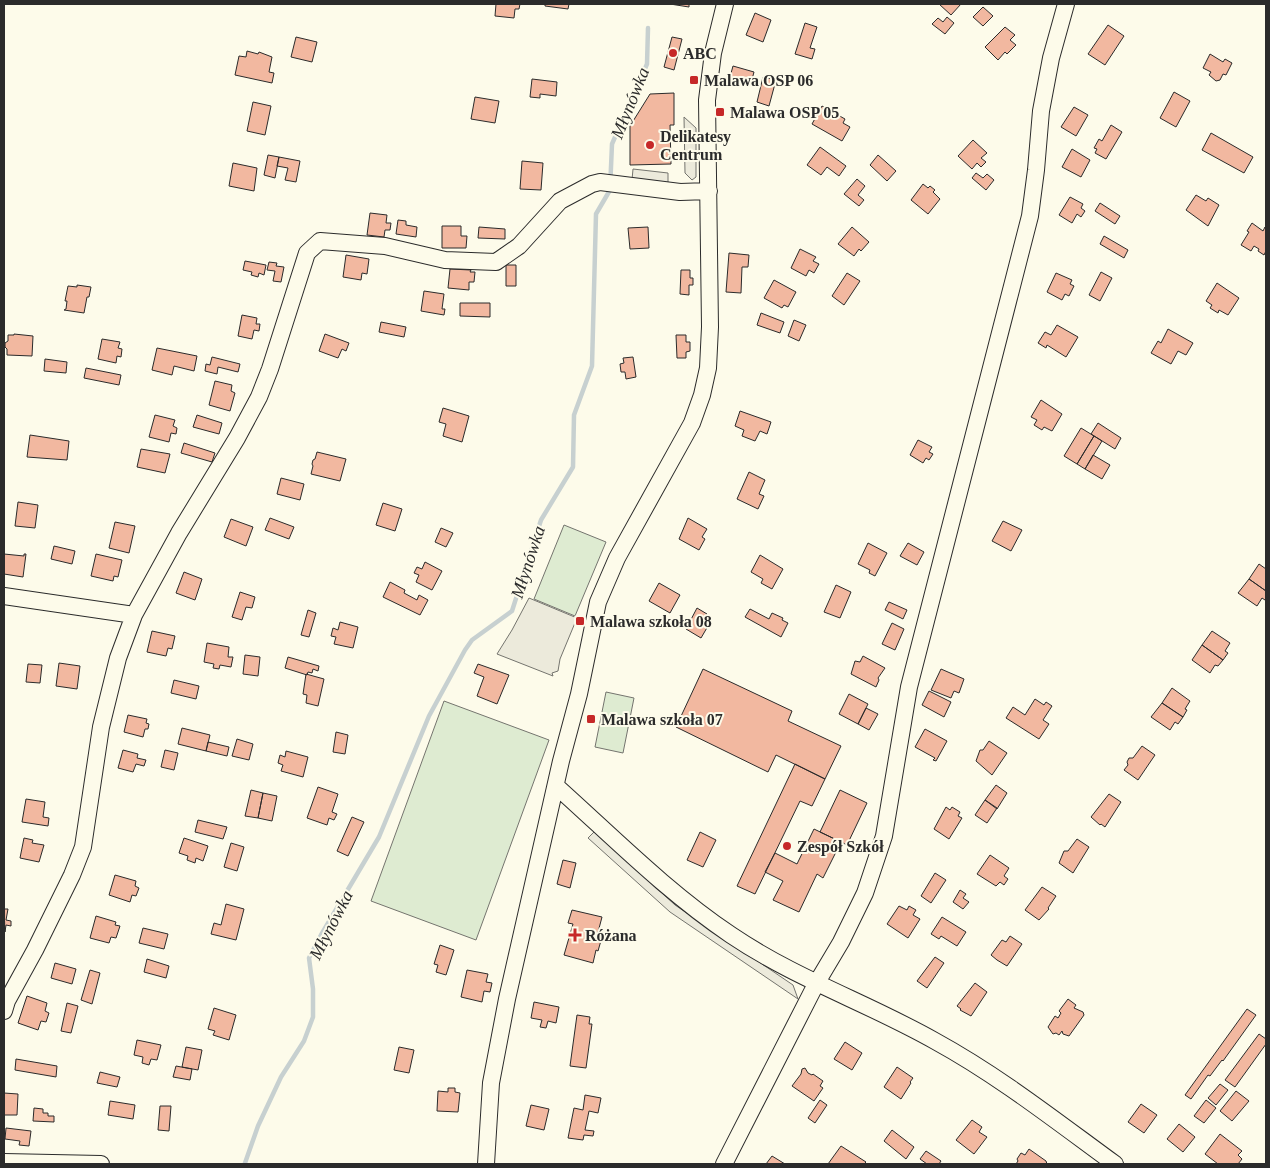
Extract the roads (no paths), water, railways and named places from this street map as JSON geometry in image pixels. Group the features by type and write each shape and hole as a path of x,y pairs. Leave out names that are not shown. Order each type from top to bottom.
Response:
{"street":[{"path":"486,1164 491,1083 507,999 579,694 598,602 616,558 692,423 702,395 708,368 710,327 708,88 713,52 725,4"},
{"path":"724,1164 816,984 842,942 865,893 884,836 909,687 1030,216 1041,111 1051,58 1066,4"},
{"path":"4,1010 72,875 83,847 101,727 118,658 134,615 179,532 237,438 259,397 270,369 307,253 320,241 385,246 446,260 496,262 519,246 560,201 592,184 600,182 680,192 709,191"},
{"path":"4,596 134,615"},
{"path":"556,786 700,913 757,952 816,984 934,1040 991,1074 1115,1164"},
{"path":"4,1162 101,1164"}],"waterway":[{"name":"Młynówka","path":"245,1163 258,1126 281,1077 304,1041 313,1017 313,989 309,958 379,837 429,716 465,650 472,640 512,611 541,520 573,467 574,415 592,366 596,214 610,190 612,144 647,64 648,28"}],"place":[{"name":"ABC","path":"673,53"},
{"name":"Malawa OSP 06","path":"694,80"},
{"name":"Malawa OSP 05","path":"720,112"},
{"name":"Delikatesy Centrum","path":"650,145"},
{"name":"Malawa szkoła 08","path":"580,621"},
{"name":"Malawa szkoła 07","path":"591,719"},
{"name":"Zespół Szkół","path":"787,846"},
{"name":"Różana","path":"575,935"}]}
